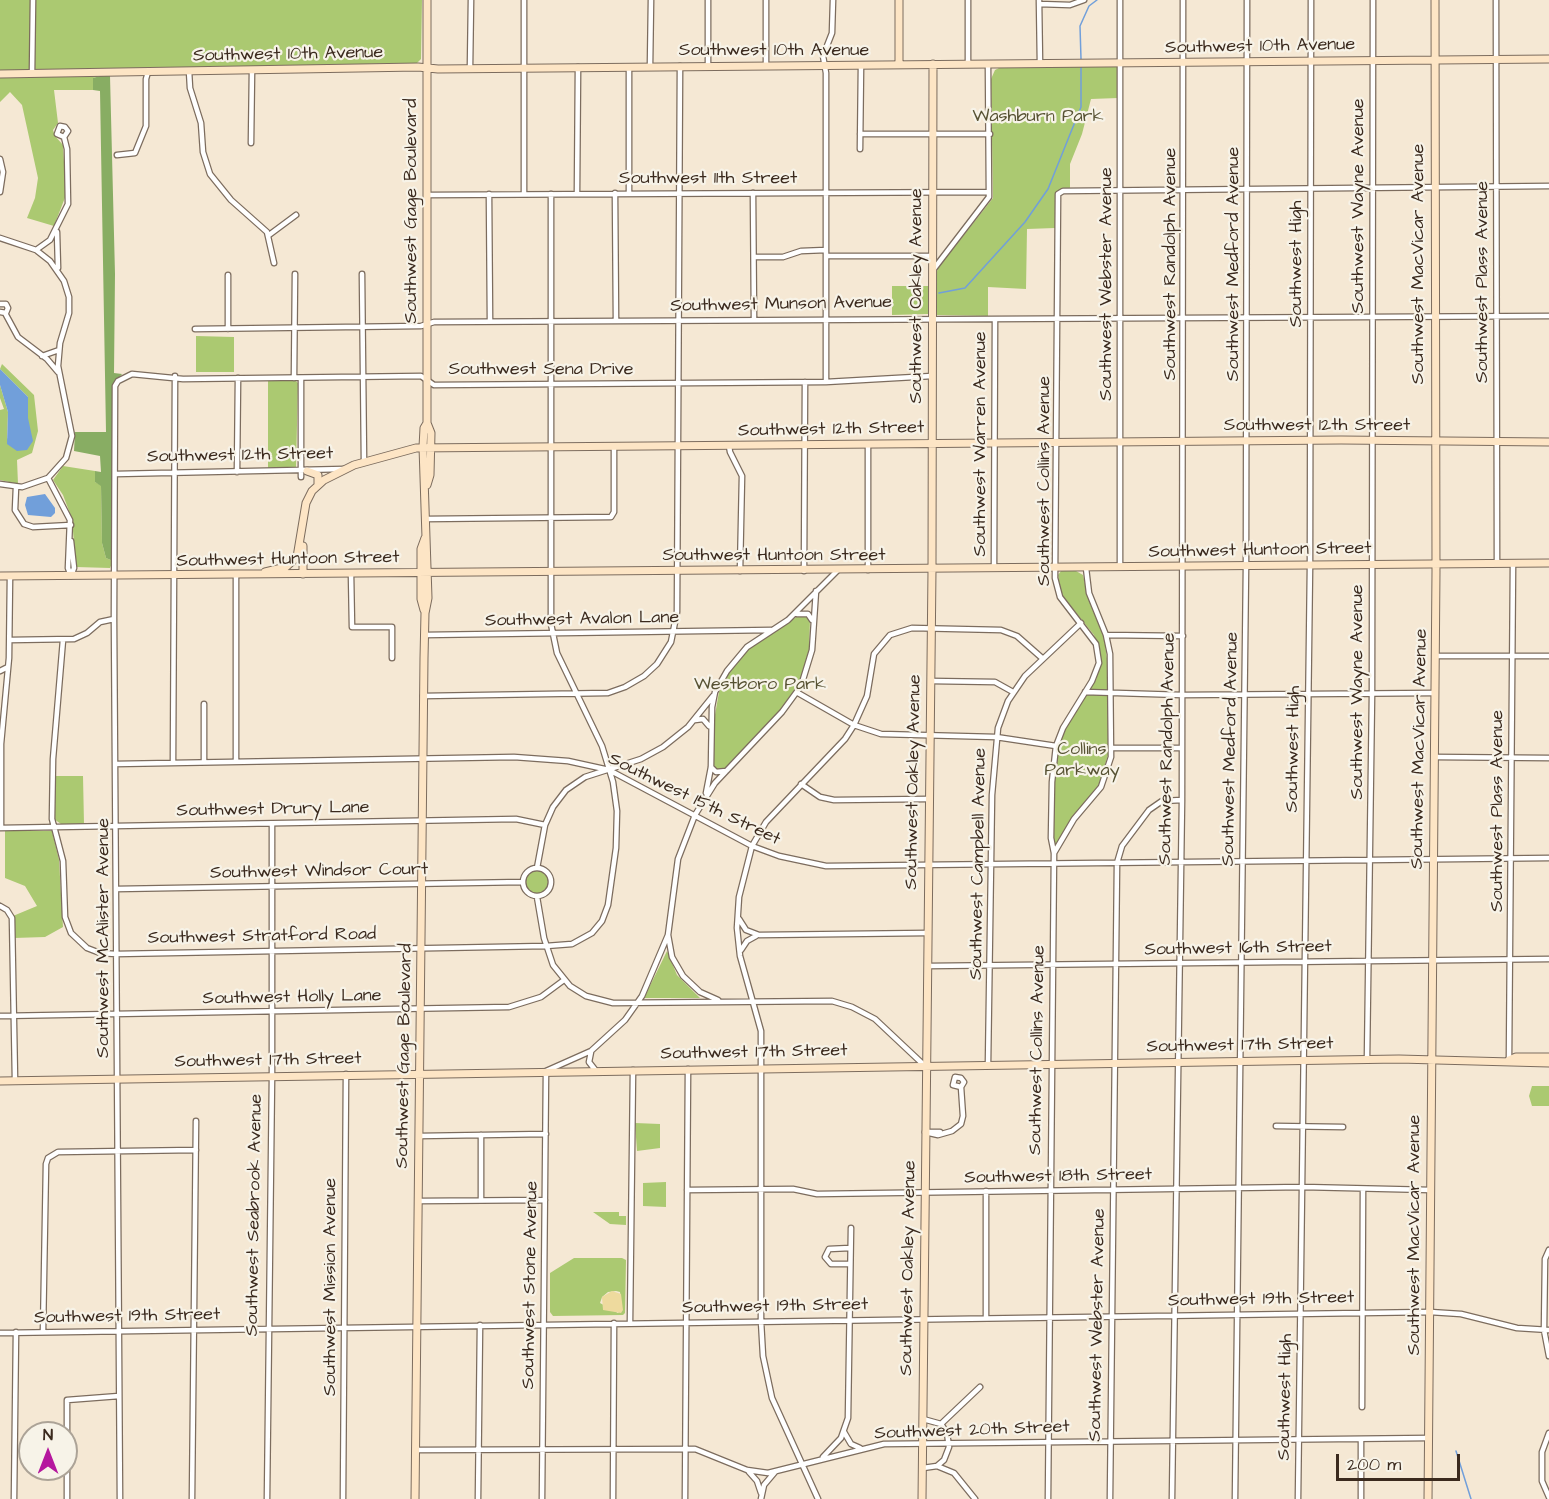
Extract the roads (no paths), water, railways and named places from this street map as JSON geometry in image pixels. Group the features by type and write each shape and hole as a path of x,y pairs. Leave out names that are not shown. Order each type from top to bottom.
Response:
{"main road":[{"name":"Southwest Gage Boulevard","path":"415,1499 424,613 428,598 425,573 429,549 425,536 426,486 423,474 427,447 424,428 427,423 428,324 427,0"},
{"path":"899,0 899,65"},
{"name":"Southwest MacVicar Avenue","path":"1428,1499 1436,656 1435,0"},
{"name":"Southwest 10th Avenue","path":"0,74 428,68 1549,59"},
{"name":"Southwest Oakley Avenue","path":"922,1499 932,570 933,64"},
{"name":"Southwest 12th Street","path":"346,468 427,447 1310,440 1549,442"},
{"path":"248,576 253,573 279,570 293,561 300,548 306,503 317,486 346,468"},
{"path":"303,473 318,475 317,486"},
{"path":"302,523 303,574"},
{"name":"Southwest Huntoon Street","path":"0,576 248,576 351,573 837,571 1549,563"},
{"name":"Southwest 17th Street","path":"1509,1060 1516,1057 1549,1057"},
{"name":"Southwest 17th Street","path":"0,1081 1304,1060 1431,1059 1549,1063"}],"street":[{"path":"32,74 33,0"},
{"path":"470,68 471,0"},
{"path":"524,0 524,194"},
{"path":"650,67 651,0"},
{"path":"708,0 708,66"},
{"path":"766,0 766,66"},
{"path":"826,382 823,53 833,30 833,0"},
{"path":"968,0 968,64"},
{"path":"1040,64 1039,2 1070,5 1084,0"},
{"name":"Southwest Webster Avenue","path":"1120,0 1122,191 1120,568"},
{"name":"Southwest Randolph Avenue","path":"1172,1499 1184,567 1184,0"},
{"name":"Southwest Medford Avenue","path":"1235,1499 1245,695 1248,317 1247,0"},
{"name":"Southwest High","path":"1298,1499 1310,566 1311,0"},
{"name":"Southwest Wayne Avenue","path":"1367,1060 1372,694 1373,0"},
{"name":"Southwest Plass Avenue","path":"1496,0 1497,563"},
{"path":"932,272 987,201 990,134 988,64"},
{"path":"860,149 861,65"},
{"path":"423,696 608,693 634,683 657,664 674,632 677,612 680,66"},
{"path":"577,193 578,67"},
{"path":"629,67 629,193"},
{"path":"251,143 252,70"},
{"path":"189,71 190,88 201,123 203,152 210,174 231,200 269,235 274,263"},
{"path":"117,155 135,153 147,126 148,72"},
{"path":"860,134 990,134"},
{"path":"36,250 46,245 58,229 69,197 68,149 64,137"},
{"path":"0,159 3,172 0,192"},
{"path":"1122,191 1549,186"},
{"name":"Southwest Collins Avenue","path":"1048,1499 1054,864 1051,808 1056,746 1068,717 1096,675 1099,656 1094,638 1058,593 1059,193 1122,191"},
{"name":"Southwest 11th Street","path":"428,195 989,192"},
{"path":"615,193 616,321"},
{"path":"753,193 754,319"},
{"path":"489,194 490,321"},
{"name":"Southwest Stratford Road","path":"63,640 53,759 52,819 62,852 63,910 69,929 87,948 100,953 116,954 546,946 572,944 597,927 605,913 617,827 614,789 602,746 557,653 552,634 549,573 551,194"},
{"path":"269,235 296,215"},
{"path":"58,229 58,269"},
{"path":"0,238 36,250 58,269 67,288 69,304 59,350 60,374 72,436 66,458 48,478 30,486 15,487 0,483"},
{"path":"754,256 783,257 801,251 826,250"},
{"path":"826,256 932,256"},
{"path":"362,273 364,462"},
{"path":"294,378 295,274"},
{"path":"228,275 228,329"},
{"path":"0,304 8,306 2,313 18,337 60,374"},
{"name":"Southwest Munson Avenue","path":"195,329 362,327 490,321 1549,316"},
{"name":"Southwest Warren Avenue","path":"994,569 995,319"},
{"path":"42,356 59,350"},
{"name":"Southwest Sena Drive","path":"119,379 132,374 238,378 421,376 434,385 826,382 932,376"},
{"path":"173,763 175,376"},
{"path":"237,472 238,378"},
{"path":"301,378 303,473"},
{"name":"Southwest McAlister Avenue","path":"119,379 115,386 116,577 114,619 120,1499"},
{"path":"804,571 805,382"},
{"path":"868,444 868,570"},
{"path":"729,446 729,452 742,476 740,571"},
{"path":"425,519 612,517 614,447"},
{"name":"Southwest 12th Street","path":"116,474 303,473 346,468"},
{"path":"48,478 65,506 71,525 74,568 71,576"},
{"path":"15,487 15,510 18,518 24,524 33,527 71,525"},
{"name":"Southwest Plass Avenue","path":"1509,1060 1513,563"},
{"path":"1054,853 1074,819 1105,779 1111,748 1111,694 1106,635 1092,602 1086,568"},
{"path":"537,868 545,825 553,807 575,783 593,773 609,770 653,753 673,740 694,720 715,692 732,663 747,647 795,614 837,571"},
{"path":"351,573 352,627 392,627 392,658"},
{"path":"0,828 2,744 10,640 9,576"},
{"path":"236,576 236,762"},
{"path":"546,1071 591,1051 615,1030 638,1002 654,973 668,935 678,859 694,815 705,794 798,693 811,656 816,591"},
{"path":"795,614 808,614 813,622"},
{"path":"10,640 63,640 79,637 100,622 114,619"},
{"name":"Southwest Campbell Avenue","path":"988,1065 996,737 1000,718 1012,692 1042,658 1081,623"},
{"path":"818,1499 772,1398 763,1356 760,1321 761,1031 741,956 738,916 739,897 752,846 766,822 845,739 867,696 874,654 881,644 896,633 931,628 1001,630 1017,636 1042,658"},
{"name":"Southwest Avalon Lane","path":"424,635 771,630"},
{"path":"741,631 749,637 747,647"},
{"path":"1106,635 1183,636"},
{"path":"1436,656 1549,656"},
{"path":"0,671 8,667"},
{"path":"930,681 995,682 1012,692"},
{"path":"705,794 711,766 710,728 715,692"},
{"path":"1085,692 1182,695 1435,693"},
{"path":"798,693 854,725 891,735 996,737 1056,746"},
{"path":"204,704 204,762"},
{"path":"694,720 704,719 710,728"},
{"path":"1111,748 1181,748"},
{"name":"Southwest 15th Street","path":"116,764 529,757 568,761 609,770 752,846 779,856 826,866 1549,858"},
{"path":"1434,757 1549,758"},
{"path":"711,766 716,772 726,771"},
{"path":"801,784 820,797 834,800 928,799"},
{"path":"1118,863 1122,846 1149,810 1162,801 1182,800"},
{"name":"Southwest Drury Lane","path":"0,828 516,819 545,825"},
{"name":"Southwest Seabrook Avenue","path":"267,1499 272,1076 272,824"},
{"name":"Southwest Webster Avenue","path":"1110,1499 1118,863"},
{"path":"537,868 546,871 551,882 547,893 537,897 526,891 523,882 528,871 537,868"},
{"name":"Southwest Windsor Court","path":"116,890 523,882"},
{"path":"537,897 546,946 553,965 564,980 579,993 613,1003 820,1000 852,1007 882,1024 925,1066"},
{"path":"0,906 8,910 12,918 15,1080"},
{"path":"738,916 746,930 759,935 927,933"},
{"path":"668,935 672,957 682,976 700,992 721,1001"},
{"path":"741,956 744,945 759,935"},
{"name":"Southwest 16th Street","path":"927,966 1549,959"},
{"name":"Southwest Holly Lane","path":"0,1016 513,1007 541,997 564,980"},
{"path":"591,1051 589,1062 596,1071"},
{"path":"685,1499 688,1069"},
{"path":"630,1323 633,1070"},
{"name":"Southwest Stone Avenue","path":"542,1499 546,1071"},
{"name":"Southwest Mission Avenue","path":"343,1499 346,1074"},
{"path":"926,1132 938,1135 940,1132 952,1131 961,1124 963,1116 961,1087"},
{"path":"192,1499 196,1121"},
{"path":"1276,1125 1343,1127"},
{"path":"419,1136 546,1134"},
{"path":"481,1200 482,1135"},
{"path":"43,1332 46,1164 56,1152 196,1150"},
{"name":"Southwest 18th Street","path":"687,1190 793,1189 817,1194 1303,1187 1431,1190"},
{"path":"1362,1407 1363,1190"},
{"path":"986,1191 986,1318"},
{"path":"419,1201 545,1200"},
{"path":"817,1461 832,1450 844,1432 848,1413 850,1228"},
{"path":"850,1248 831,1248 825,1255 829,1263 850,1264"},
{"path":"1549,1250 1545,1259 1546,1330 1549,1356"},
{"name":"Southwest 19th Street","path":"0,1333 1362,1312 1461,1314 1516,1328 1546,1330"},
{"path":"613,1499 614,1323"},
{"path":"478,1499 480,1325"},
{"path":"14,1499 16,1332"},
{"path":"941,1424 980,1386"},
{"path":"67,1499 66,1402 69,1398 119,1396"},
{"path":"923,1419 941,1424"},
{"path":"937,1466 947,1455 949,1443 941,1424"},
{"path":"844,1432 851,1444 862,1449"},
{"path":"1549,1433 1542,1460 1542,1485 1549,1497"},
{"path":"1361,1499 1362,1438"},
{"name":"Southwest 20th Street","path":"416,1450 685,1449 706,1452 747,1470 775,1472 884,1444 1429,1438"},
{"path":"923,1467 937,1466 958,1476 975,1499"},
{"path":"747,1470 757,1481 761,1497"},
{"path":"761,1497 766,1483 775,1472"}],"water":[{"path":"0,369 28,397 28,418 33,441 27,450 17,451 7,444 8,412 0,385"},
{"path":"45,494 55,508 55,513 51,517 28,515 25,505 27,497"}],"waterway":[{"path":"1081,59 1080,26 1089,6 1097,0"},
{"path":"939,293 965,288 1025,222 1048,189 1081,107 1081,67"},
{"path":"1456,1451 1471,1499"}],"park label":[{"name":"Washburn Park","path":"1038,117"},
{"name":"Westboro Park","path":"760,685"},
{"name":"Collins Parkway","path":"1082,760"}]}
